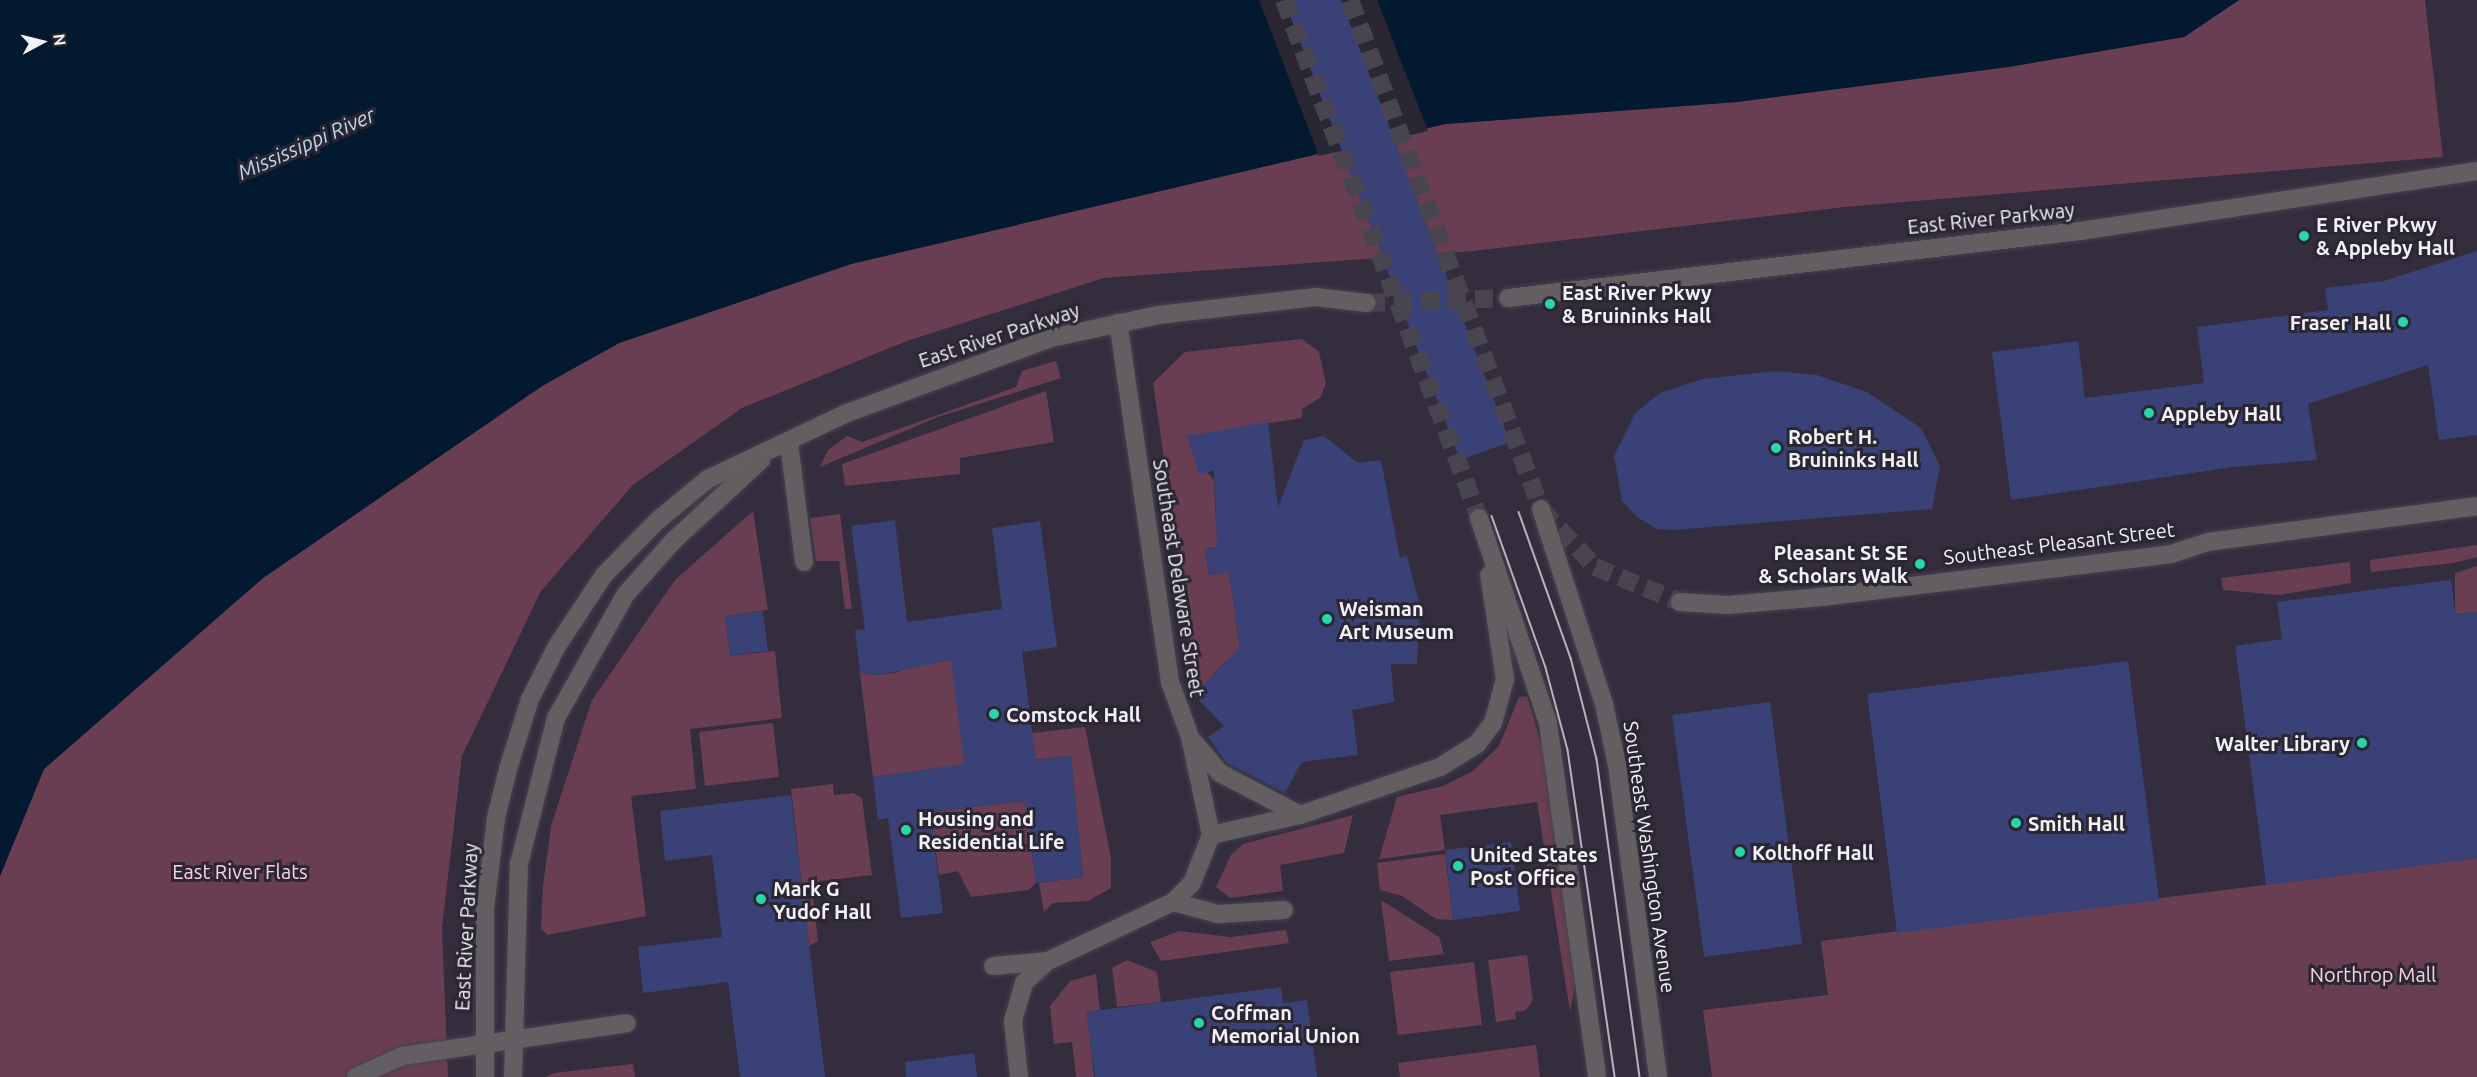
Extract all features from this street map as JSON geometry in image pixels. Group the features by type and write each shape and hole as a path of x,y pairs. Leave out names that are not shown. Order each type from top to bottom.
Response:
{"street":[{"name":"East River Parkway","path":"1508,298 2103,228 2477,171"},
{"name":"East River Parkway","path":"485,1077 489,867 496,818 530,699 557,646 604,575 708,479 765,456 847,413 971,364 1118,323 1316,297 1367,303"},
{"name":"Southeast Delaware Street","path":"1118,323 1170,682 1190,737 1211,835"},
{"path":"789,443 804,562"},
{"name":"East River Parkway","path":"513,1077 519,864 556,718 626,594 673,541 765,456"},
{"name":"Southeast Pleasant Street","path":"1680,602 1728,605 1822,597 2171,555 2208,542 2477,506"},
{"name":"Southeast Washington Avenue","path":"1541,509 1604,704 1617,765 1658,1077"},
{"path":"1019,1077 1013,1021 1024,983 1048,961 1173,902 1192,884 1211,835 1300,815 1460,759 1493,723 1505,678 1479,518 1548,723 1598,1077"},
{"path":"1190,737 1220,773 1300,815"},
{"path":"1173,902 1218,914 1284,910"},
{"path":"993,966 1048,961"},
{"path":"356,1077 402,1056 513,1042 627,1023"}],"shaded area":[{"path":"2425,0 2477,0 2477,1077 448,1077 442,929 462,756 541,591 633,485 742,408 907,341 1104,278 1474,251 1845,207 2443,157"}],"green space":[{"name":"East River Flats","path":"2239,0 2425,0 2443,157 1845,207 1474,251 1104,278 907,341 742,408 633,485 541,591 462,756 442,929 448,1077 0,1077 0,876 44,769 263,578 542,386 619,343 851,264 1445,124 1737,102 2184,37"},
{"path":"1302,339 1319,352 1326,383 1321,397 1302,409 1302,418 1187,436 1200,474 1207,472 1214,480 1216,527 1225,528 1226,546 1205,549 1209,575 1229,572 1245,682 1226,661 1198,691 1153,383 1185,352"},
{"path":"1056,361 1061,378 938,417 820,467 828,450 847,436 862,442 1016,387 1022,371"},
{"path":"1046,391 1054,442 960,458 960,474 845,486 842,464"},
{"path":"753,511 768,610 725,616 730,656 775,651 782,718 690,729 696,789 631,796 646,916 547,935 541,928 543,886 551,826 592,700 675,580"},
{"path":"840,514 852,609 845,609 839,561 816,561 810,518"},
{"path":"2477,545 2477,557 2454,563 2371,572 2370,560"},
{"path":"2350,562 2351,583 2279,595 2223,590 2221,578"},
{"path":"2477,566 2477,612 2455,614 2455,573"},
{"path":"964,659 976,763 873,777 860,673 878,675 899,672 899,666"},
{"path":"1527,696 1547,763 1575,985 1570,1012 1537,802 1440,815 1445,850 1379,859 1397,797 1443,786 1473,771 1499,746 1519,697"},
{"path":"773,723 779,777 705,786 699,732"},
{"path":"1085,727 1111,858 1111,888 1088,901 1053,903 1044,912 1039,883 1083,877 1071,756 1024,761 1032,733"},
{"path":"833,784 834,795 853,793 862,798 872,875 820,881 812,887 818,941 809,946 791,789"},
{"path":"1025,801 1036,883 1029,890 971,897 958,871 939,875 930,812"},
{"path":"1353,815 1344,853 1280,865 1283,891 1230,898 1216,887 1231,855 1243,844"},
{"path":"1445,854 1453,920 1436,919 1402,896 1380,890 1377,863"},
{"name":"Northrop Mall","path":"2477,858 2477,1077 1712,1077 1703,1010 1828,995 1821,941"},
{"path":"1381,900 1439,937 1444,954 1389,961"},
{"path":"1286,930 1289,943 1161,961 1150,942 1179,931 1231,937"},
{"path":"1527,955 1533,1000 1526,1010 1515,1012 1516,1019 1496,1022 1488,960"},
{"path":"1127,960 1157,972 1161,1002 1117,1007 1112,968"},
{"path":"1474,962 1482,1025 1398,1035 1390,972"},
{"path":"1096,974 1100,1010 1087,1012 1094,1077 1076,1077 1072,1042 1054,1044 1050,1006 1070,981"},
{"path":"1536,1045 1540,1077 1400,1077 1398,1063"},
{"path":"633,1064 635,1077 546,1077 554,1073"}],"water":[{"name":"Mississippi River","path":"0,0 2239,0 2184,37 2009,67 1737,102 1445,124 851,264 619,343 542,386 263,578 44,769 0,876"}],"pier":[{"path":"1259,0 1377,0 1428,131 1319,156"}],"building":[{"path":"1284,0 1341,0 1510,442 1460,460"},
{"name":"Appleby Hall","path":"2477,251 2477,435 2439,440 2428,365 2308,404 2317,460 2233,467 2011,500 1992,352 2078,341 2085,398 2204,383 2197,327 2328,310 2325,288 2384,281"},
{"name":"Robert H. Bruininks Hall","path":"1776,371 1817,375 1867,392 1921,428 1940,466 1932,509 1674,530 1657,529 1637,517 1622,501 1614,456 1635,413 1660,393 1702,379"},
{"name":"Weisman Art Museum","path":"1268,422 1278,507 1304,440 1324,436 1358,463 1381,460 1400,558 1407,556 1420,606 1417,664 1391,664 1394,702 1352,710 1358,755 1302,762 1285,793 1227,763 1208,737 1224,726 1194,695 1240,647 1229,572 1209,575 1205,549 1217,548 1214,470 1200,475 1187,436"},
{"name":"Comstock Hall","path":"895,520 907,622 1002,609 992,528 1040,521 1057,647 1022,652 1036,760 1071,756 1083,877 1036,883 1025,801 930,812 943,913 901,918 888,818 878,820 873,777 964,764 951,660 878,675 860,673 855,630 865,629 851,526"},
{"name":"Walter Library","path":"2451,580 2455,614 2477,612 2477,858 2266,885 2235,646 2282,639 2277,602"},
{"path":"763,611 768,651 730,656 725,616"},
{"name":"Smith Hall","path":"2128,661 2159,900 1897,933 1867,694"},
{"name":"Kolthoff Hall","path":"1770,702 1802,944 1704,957 1672,715"},
{"name":"Mark G Yudof Hall","path":"791,795 825,1077 740,1077 728,982 643,993 638,947 722,937 712,855 665,861 660,811"},
{"path":"1511,842 1520,911 1453,920 1445,850"},
{"name":"Coffman Memorial Union","path":"1281,987 1283,1003 1307,1000 1317,1077 1095,1077 1086,1012"},
{"path":"974,1053 977,1077 906,1077 905,1062"}],"tunnel":[{"path":"1284,0 1479,518"},
{"path":"1350,0 1541,509 1595,567 1680,602"},
{"path":"1367,303 1508,298"}],"tram line":[{"path":"1519,512 1571,658 1597,759 1640,1077"},
{"path":"1492,516 1546,668 1568,750 1615,1077"}],"place":[{"name":"E River Pkwy & Appleby Hall","path":"2304,236"},
{"name":"East River Pkwy & Bruininks Hall","path":"1550,304"},
{"name":"Fraser Hall","path":"2403,322"},
{"name":"Appleby Hall","path":"2149,413"},
{"name":"Robert H. Bruininks Hall","path":"1776,448"},
{"name":"Pleasant St SE & Scholars Walk","path":"1920,564"},
{"name":"Weisman Art Museum","path":"1327,619"},
{"name":"Comstock Hall","path":"994,714"},
{"name":"Walter Library","path":"2362,743"},
{"name":"Smith Hall","path":"2016,823"},
{"name":"Housing and Residential Life","path":"906,830"},
{"name":"Kolthoff Hall","path":"1740,852"},
{"name":"United States Post Office","path":"1458,866"},
{"name":"Mark G Yudof Hall","path":"761,899"},
{"name":"Coffman Memorial Union","path":"1199,1023"}]}
